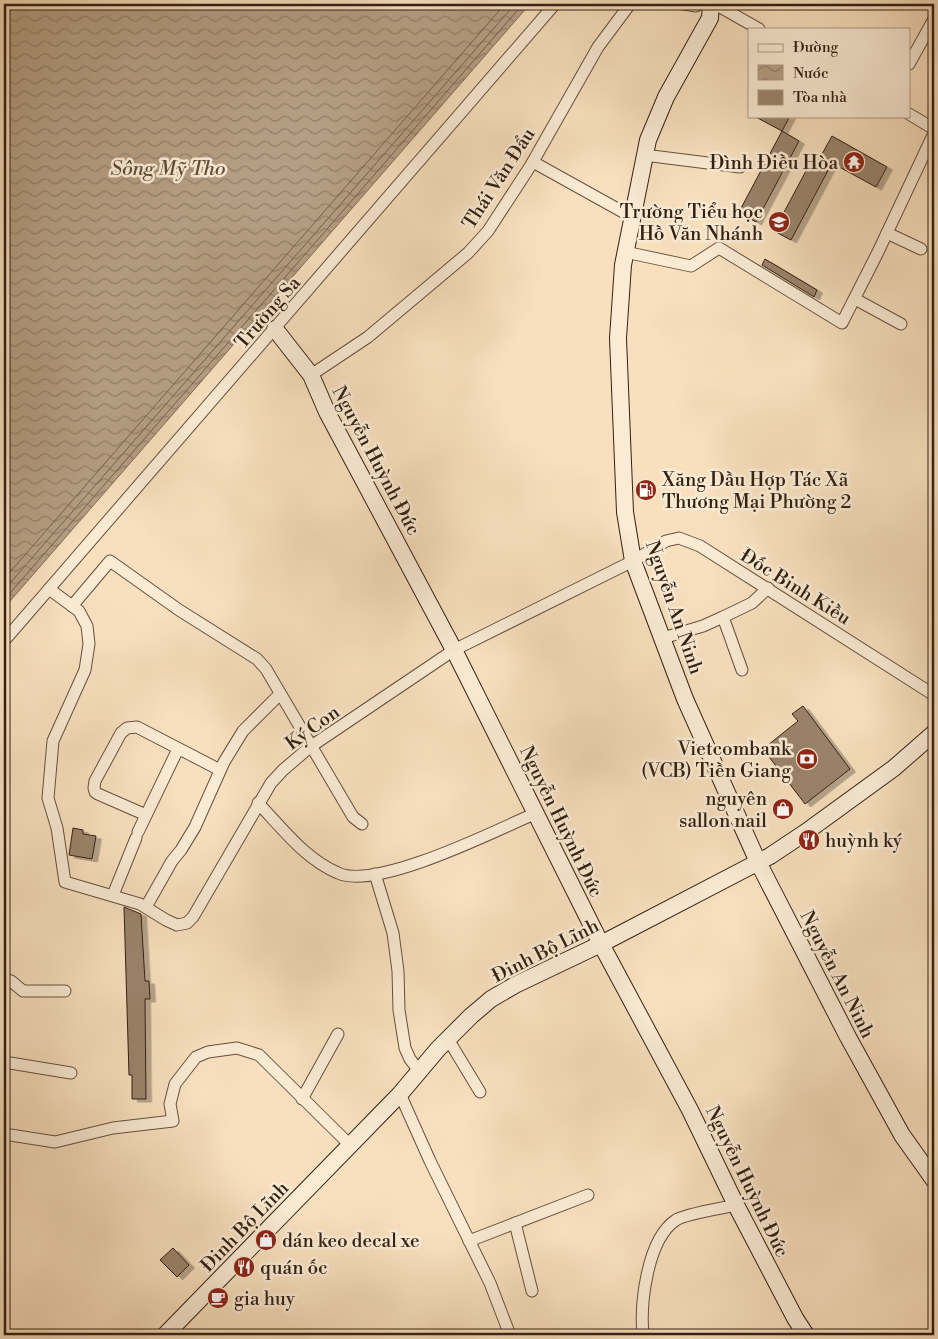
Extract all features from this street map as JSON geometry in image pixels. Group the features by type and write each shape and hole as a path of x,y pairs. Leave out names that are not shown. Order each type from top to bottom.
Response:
{"street":[{"name":"Trường Sa","path":"4,641 555,4"},
{"name":"Thái Văn Đẩu","path":"311,375 368,337 468,253 488,231 533,162 598,47 630,4"},
{"path":"684,4 696,6 699,4"},
{"path":"713,4 757,28"},
{"name":"Nguyễn An Ninh","path":"713,4 710,18 666,96 648,140 623,265 618,338 625,512 633,561 685,698 758,862 848,1037 902,1135 934,1180"},
{"path":"910,62 934,19"},
{"path":"625,252 691,266 719,248 842,323 887,233 934,131 910,115"},
{"path":"644,155 740,167"},
{"path":"533,162 632,217"},
{"path":"887,233 921,249"},
{"path":"855,299 901,324"},
{"name":"Nguyễn Huỳnh Đức","path":"275,329 311,375 327,412 454,650 601,944 690,1110 736,1205 795,1318 806,1335"},
{"name":"Đốc Binh Kiều","path":"633,561 666,541 679,538 700,546 934,695"},
{"path":"49,589 72,606 110,561 179,610 256,659 266,670 310,748 353,818 362,824"},
{"name":"Ký Con","path":"72,606 78,611 87,626 89,644 85,670 53,741 48,798 57,828 65,882 140,904 177,925 186,923 193,917 271,783 283,770 310,748 454,650 633,561"},
{"path":"663,638 703,626 752,603 768,588"},
{"path":"722,617 742,670"},
{"path":"146,907 172,861 195,827 220,770 243,731 280,694"},
{"path":"146,815 95,792 94,788 121,733 127,728 137,727 220,770"},
{"name":"Đinh Bộ Lĩnh","path":"165,1335 400,1094 448,1039 491,999 515,985 601,944 770,856 894,768 934,734"},
{"path":"113,895 137,835 178,749"},
{"path":"258,803 308,854 338,874 349,877 385,873 455,850 536,813"},
{"path":"375,874 393,933 398,971 399,1010 405,1048 419,1071"},
{"path":"4,979 11,981 23,991 65,991"},
{"path":"302,1099 338,1034"},
{"path":"448,1039 480,1092"},
{"path":"4,1134 55,1142 113,1128 173,1121 170,1104 175,1084 196,1057 220,1050 237,1048 259,1055 350,1145"},
{"path":"4,1062 71,1073"},
{"path":"400,1094 490,1283 510,1335"},
{"path":"469,1241 588,1195"},
{"path":"643,1335 642,1324 651,1260 661,1236 677,1219 736,1205"},
{"path":"515,1223 532,1291"}],"water":[{"name":"Sông Mỹ Tho","path":"4,4 530,4 4,608"}],"building":[{"path":"758,118 789,118 782,131"},
{"path":"782,131 799,141 756,222 739,212"},
{"path":"832,136 887,167 876,187 832,163 791,240 774,231 807,169 812,172"},
{"path":"765,259 817,290 814,297 762,265"},
{"name":"Vietcombank (VCB) Tiền Giang","path":"803,706 850,769 805,804 763,749 798,721 792,714"},
{"path":"73,828 83,830 83,834 96,836 92,859 69,855"},
{"path":"124,907 141,914 145,981 149,981 150,999 145,999 146,1099 132,1099 132,1075 129,1075"},
{"path":"173,1248 189,1265 177,1277 160,1260"}],"place":[{"name":"Đình Điều Hòa","path":"854,162"},
{"name":"Trường Tiểu học Hồ Văn Nhánh","path":"779,222"},
{"name":"Xăng Dầu Hợp Tác Xã Thương Mại Phường 2","path":"646,490"},
{"name":"Vietcombank (VCB) Tiền Giang","path":"807,759"},
{"name":"nguyên sallon nail","path":"783,809"},
{"name":"huỳnh ký","path":"809,840"},
{"name":"dán keo decal xe","path":"266,1240"},
{"name":"quán ốc","path":"244,1267"},
{"name":"gia huy","path":"218,1298"}]}
